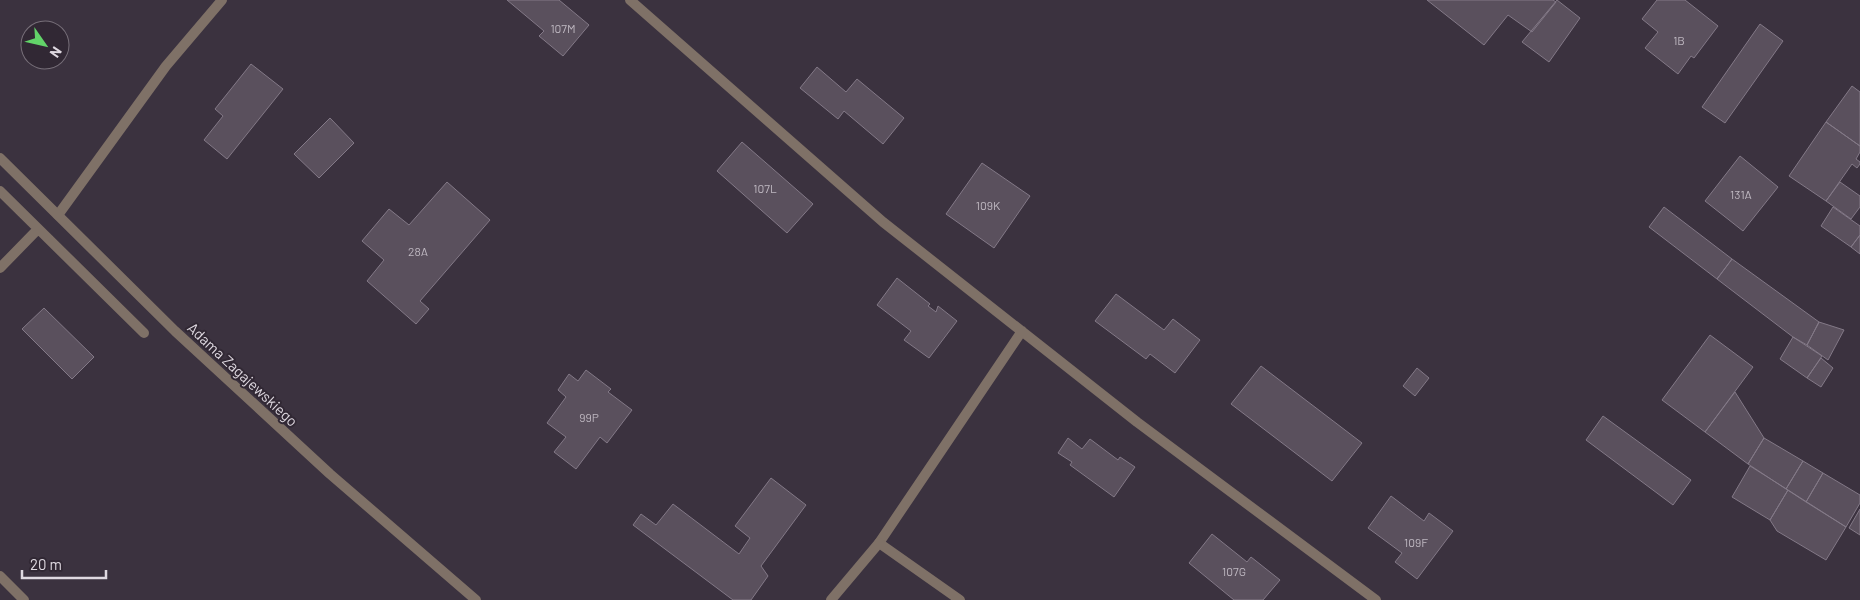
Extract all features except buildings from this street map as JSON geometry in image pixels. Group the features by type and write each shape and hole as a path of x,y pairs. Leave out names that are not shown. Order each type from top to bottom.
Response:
{"street":[{"path":"58,215 166,66 222,0"},
{"path":"630,0 883,222 1145,428 1376,600"},
{"name":"Adama Zagajewskiego","path":"0,158 175,331 323,468 476,600"},
{"path":"0,191 144,333"},
{"path":"0,268 38,230"},
{"path":"831,600 878,543 1022,331"},
{"path":"878,543 960,600"},
{"path":"0,576 24,600"}]}
